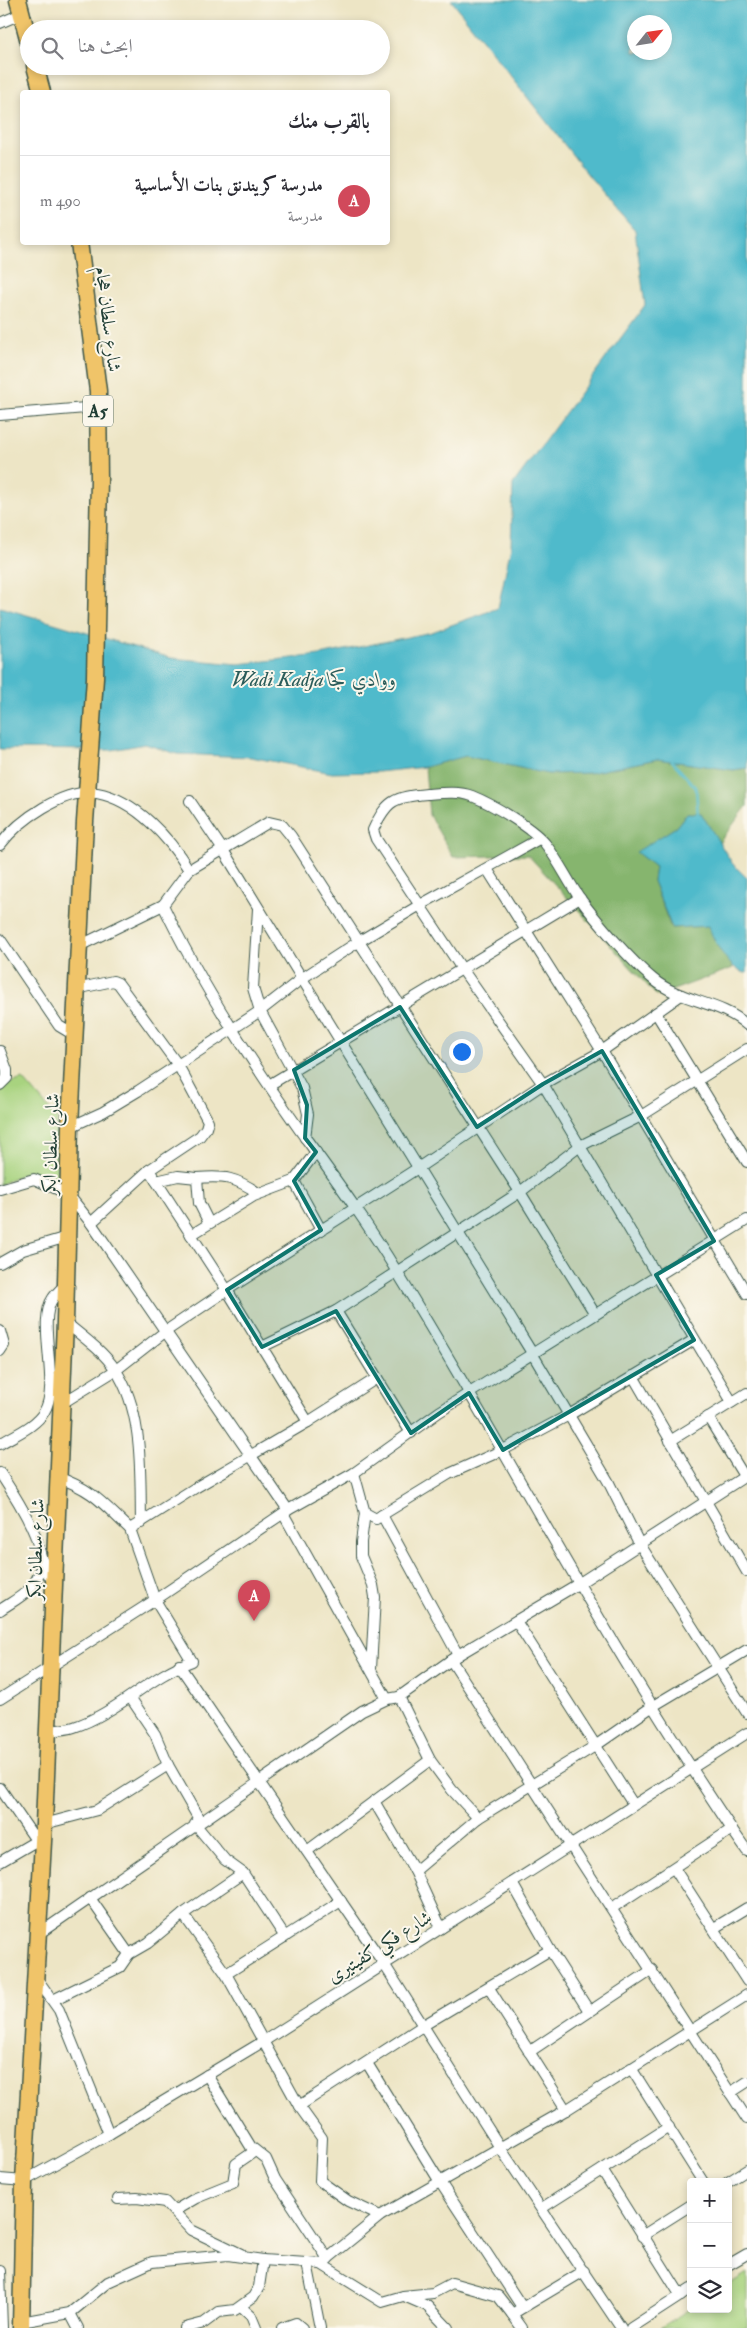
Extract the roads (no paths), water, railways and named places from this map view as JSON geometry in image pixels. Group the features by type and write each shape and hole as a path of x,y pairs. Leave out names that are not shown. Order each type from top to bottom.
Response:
{"highway":[{"path":"20,7 23,20"},
{"path":"37,75 41,90"},
{"name":"شارع سلطان هجام","path":"79,245 91,328 98,407 95,702 89,771"},
{"name":"شارع سلطان ابكر","path":"21,2325 24,2181 37,1935 39,1845 44,1824 57,1477 65,1322 76,989 89,771"}],"street":[{"path":"0,22 20,7"},
{"path":"0,416 98,407"},
{"path":"0,845 4,832 42,806 87,793 108,796 146,818 177,850 189,870"},
{"path":"732,1402 542,1084 462,969 376,839 373,830 384,808 394,799 409,795 442,793 471,796 517,820 546,844 580,898 652,978 681,995 713,1005 738,1016 747,1025"},
{"path":"190,801 223,850 301,979 342,1042 532,1353 608,1481 640,1543 747,1713"},
{"path":"79,946 163,905 189,870 269,822 282,825 291,836 520,1192 595,1314"},
{"path":"70,1127 124,1100 260,1011 301,979 358,942 539,839"},
{"path":"487,870 602,1051 747,1294"},
{"path":"270,1085 580,898"},
{"path":"163,905 180,939 233,1029 305,1138 357,1208 398,1272 503,1450 578,1584 653,1706 747,1851"},
{"path":"258,909 253,981 260,1011 294,1070 307,1105 305,1138"},
{"path":"0,939 59,1026 74,1035"},
{"path":"76,989 113,981 118,983 178,1065 204,1109 208,1121 206,1128 200,1136 149,1170 91,1223"},
{"path":"61,1404 116,1370 166,1331 227,1290 357,1208 542,1084 602,1051 681,995"},
{"path":"656,1013 747,1162"},
{"path":"262,1347 336,1311 458,1234 520,1192 580,1146 641,1116 747,1049"},
{"path":"0,1051 8,1070 7,1078 0,1085"},
{"path":"191,1235 258,1194 294,1181 316,1152"},
{"path":"149,1170 227,1290 308,1422"},
{"path":"156,1181 178,1176 197,1178 226,1176 243,1183 258,1194"},
{"path":"197,1178 200,1203 209,1224"},
{"path":"0,1189 34,1179 68,1194 91,1223 250,1455 286,1512 387,1698"},
{"path":"294,1181 321,1230"},
{"path":"0,1698 155,1600 286,1512 354,1473 438,1412 747,1220"},
{"path":"0,1264 23,1250 67,1237"},
{"path":"0,1444 36,1422 45,1411 49,1384 48,1312 53,1297 66,1284"},
{"path":"336,1311 411,1433"},
{"path":"65,1322 107,1359 116,1370 136,1422 140,1444 141,1523"},
{"path":"0,1331 4,1345 0,1351"},
{"path":"365,1513 376,1519 449,1474 503,1450 569,1414 694,1340"},
{"path":"633,1376 704,1501 746,1567"},
{"path":"130,1530 377,1378"},
{"path":"670,1442 747,1392"},
{"path":"37,1935 259,1780 362,1711 387,1698 399,1697 455,1658 578,1584 704,1501 746,1476 708,1417"},
{"path":"0,1473 31,1526 38,1545 42,1565 54,1583"},
{"path":"354,1473 365,1513 361,1556 373,1585 375,1597 371,1670"},
{"path":"47,1731 76,1726 130,1697 179,1665 192,1661 155,1600 130,1530 94,1494 76,1484 57,1477"},
{"path":"382,1515 455,1658 533,1785 747,2119"},
{"path":"0,1610 32,1588 38,1580 42,1565"},
{"path":"516,1622 633,1804"},
{"path":"415,1871 478,1818 595,1746 653,1706 747,1650"},
{"path":"179,1665 384,1964 501,2149 621,2328"},
{"path":"130,1697 155,1734 168,1765 198,1823 224,1860 243,1873 285,1937"},
{"path":"399,1697 430,1760 452,1790 478,1818"},
{"name":"شارع فكي كفيتيرى","path":"24,2181 109,2134 264,2041 572,1845 691,1766 747,1733"},
{"path":"307,1851 430,1760"},
{"path":"44,1824 97,1810 168,1765"},
{"path":"0,1788 39,1845 0,1862"},
{"path":"374,1801 415,1871 441,1928"},
{"path":"612,1908 732,1830"},
{"path":"674,1868 747,1981"},
{"path":"53,2000 124,1964 129,1954 148,1943 212,1892 243,1873"},
{"path":"512,1883 550,1950 589,2011"},
{"path":"90,1898 129,1954"},
{"path":"226,1974 341,1901"},
{"path":"714,1928 747,1908"},
{"path":"183,1914 226,1974 299,2106 322,2138 320,2181 348,2201 380,2216"},
{"path":"299,2106 424,2025 550,1950"},
{"path":"529,2052 652,1970"},
{"path":"34,1975 53,2000 109,2134"},
{"path":"489,1988 566,2110"},
{"path":"21,2325 70,2313 108,2282 146,2264 228,2255 262,2260 307,2263 324,2261 380,2216 501,2149 566,2110 689,2030 747,1995"},
{"path":"367,2063 440,2182 522,2307"},
{"path":"631,2068 701,2178"},
{"path":"207,2075 255,2151 266,2158 275,2180 324,2261 382,2302 403,2296 433,2293 452,2284 498,2296 522,2328"},
{"path":"730,2093 747,2082"},
{"path":"542,2208 669,2127"},
{"path":"174,2211 196,2198 233,2183 236,2164 255,2151"},
{"path":"602,2170 681,2296"},
{"path":"732,2179 747,2170"},
{"path":"0,2179 24,2181"},
{"path":"118,2199 138,2198 165,2202 191,2230 244,2256"},
{"path":"642,2236 687,2208"},
{"path":"732,2263 747,2254"},
{"path":"184,2328 211,2324 218,2312 235,2310 241,2307 257,2293 262,2260"},
{"path":"307,2263 320,2328"},
{"path":"0,2270 2,2328"},
{"path":"512,2314 584,2271"},
{"path":"631,2328 687,2292"},
{"path":"403,2296 426,2306 448,2328"},
{"path":"241,2307 251,2316 256,2328"},
{"path":"70,2313 78,2328"},
{"path":"282,2328 296,2323 302,2328"}],"water":[{"name":"Wadi Kadja ووادي كجا","path":"451,0 747,0 747,768 733,770 657,759 589,773 548,774 466,756 425,767 378,772 332,773 251,757 177,754 145,744 112,750 0,749 0,607 171,658 238,664 320,655 432,632 498,608 511,546 513,484 645,305 635,230 589,176"},
{"path":"687,813 701,813 732,863 747,878 747,973 741,972 729,962 718,947 709,926 672,928 653,881 655,867 636,852 676,827"}],"waterway":[{"path":"672,761 696,788 698,816"}],"place":[{"name":"مدرسة كريندنق بنات الأساسية","path":"254,1621"}]}
